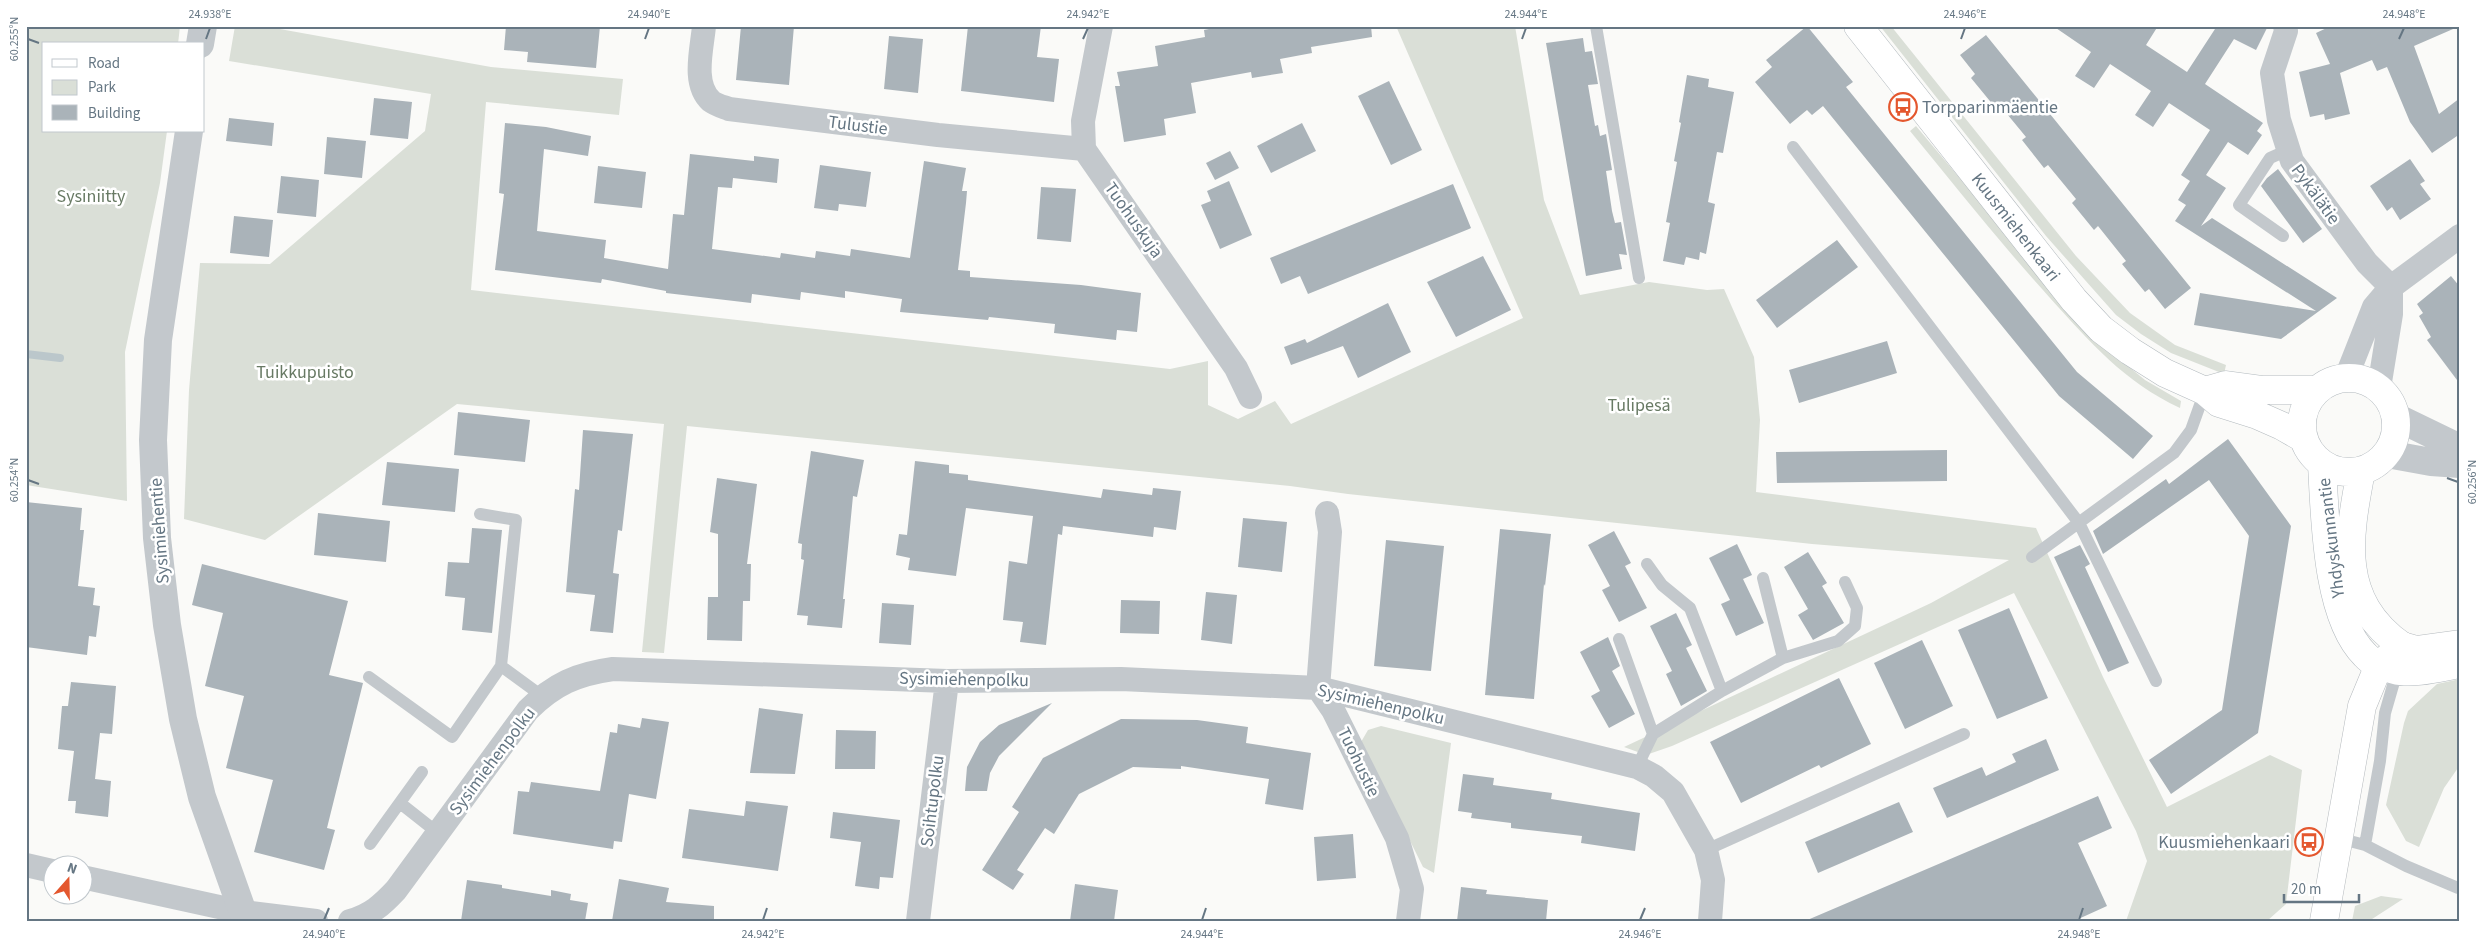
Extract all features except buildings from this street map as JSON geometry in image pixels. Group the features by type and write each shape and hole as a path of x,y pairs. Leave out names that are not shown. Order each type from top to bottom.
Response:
{"main road":[{"name":"Kuusmiehenkaari","path":"1858,26 2068,292 2101,329 2130,351 2165,373 2205,391 2219,403 2257,415 2303,438"},
{"path":"2346,378 2361,379 2379,388 2389,399 2396,418 2395,437 2387,454 2378,463 2361,471 2343,472 2322,464 2310,453 2301,429 2303,412 2316,390 2328,382 2346,378"},
{"path":"2205,391 2226,384 2264,390 2316,390"},
{"name":"Yhdyskunnantie","path":"2322,464 2333,591 2344,620 2360,650 2366,657 2393,660 2386,634 2375,622 2354,579 2350,558 2350,533 2361,471"},
{"path":"2324,921 2362,706 2393,660 2416,650 2460,644"},
{"path":"2393,660 2430,670 2460,664"}],"street":[{"path":"200,42 203,26"},
{"name":"Tulustie","path":"704,26 700,68 701,88 712,102 729,109 938,135 1084,149"},
{"path":"1084,149 1083,121 1101,26"},
{"name":"Pykälätie","path":"2285,26 2286,30 2272,74 2279,120 2292,161 2367,264 2391,287"},
{"name":"Sysimiehentie","path":"189,132 158,340 153,440 157,538 167,625 183,719 202,797 244,916"},
{"name":"Tuohuskuja","path":"1084,149 1236,368 1250,397"},
{"path":"2346,378 2374,307 2391,287 2460,236"},
{"path":"2379,388 2391,314 2391,287"},
{"path":"2396,418 2460,448"},
{"path":"2387,454 2431,462 2460,464"},
{"path":"1318,688 1330,532 1327,513"},
{"name":"Sysimiehenpolku","path":"362,919 384,904 396,890 528,710 542,696 584,673 613,669 947,681 1121,679 1318,688 1637,767 1654,776 1673,792 1706,850"},
{"name":"Soihtupolku","path":"918,921 947,681"},
{"name":"Tuohustie","path":"1318,688 1333,710 1397,838 1412,889 1408,921"},
{"path":"1706,850 1713,880 1710,921"},
{"path":"26,864 42,868"},
{"path":"92,879 244,916 316,921"}],"lane":[{"path":"1596,26 1638,278"},
{"path":"1793,147 2080,523 2156,681"},
{"path":"2283,236 2239,205 2270,158 2288,150"},
{"path":"2032,557 2174,453 2191,430 2205,391"},
{"path":"369,677 452,737 501,666 516,520 480,514"},
{"path":"1647,564 1662,586 1690,608 1722,691"},
{"path":"1763,578 1783,658"},
{"path":"1637,767 1653,734 1722,691 1783,658 1838,640 1854,626 1857,608 1845,582"},
{"path":"1620,639 1653,734"},
{"path":"2365,845 2380,761 2393,660"},
{"path":"501,666 542,696"},
{"path":"1706,850 1964,734"},
{"path":"370,844 422,772"},
{"path":"400,803 438,832"},
{"path":"2338,838 2365,845 2406,866 2458,888"}],"green space":[{"name":"Sysiniitty","path":"26,26 180,26 178,42 42,42 42,132 167,132 160,183 125,352 127,501 26,485"},
{"path":"235,26 263,26 491,67 623,79 619,115 486,102 471,290 1170,369 1208,361 1208,405 1238,419 1275,401 1291,424 1523,318 1396,26 1515,26 1544,200 1580,295 1649,282 1707,290 1724,289 1754,357 1760,420 1756,492 2036,528 2103,677 2167,807 2270,755 2302,770 2286,904 2267,921 2126,921 2147,861 2136,831 2014,593 1672,746 1646,755 1624,747 1931,603 2009,560 1812,544 1348,494 1290,486 687,426 664,653 642,652 664,424 457,404 265,540 184,519 189,390 200,263 270,264 425,131 431,94 229,61"},
{"path":"1880,26 1891,26 2076,256 2130,313 2175,345 2226,365 2224,374 2171,353 2116,315 2046,236"},
{"path":"1916,126 2045,280 2106,348 2145,380 2181,401 2180,408 2160,398 2125,373 2079,330 2014,257 1910,131"},
{"path":"2460,679 2460,765 2444,788 2419,847 2406,841 2386,805 2404,723 2408,711 2437,684"},
{"path":"1381,726 1451,743 1434,873 1423,867 1361,742 1368,730"},
{"path":"2381,896 2403,899 2369,921 2352,921 2355,906"}],"waterway":[{"path":"26,354 60,358"}],"place":[{"name":"Torpparinmäentie","path":"1903,107"},
{"name":"Kuusmiehenkaari","path":"2309,842"}],"park label":[{"name":"Tuikkupuisto","path":"305,372"},
{"name":"Tulipesä","path":"1639,405"}]}
